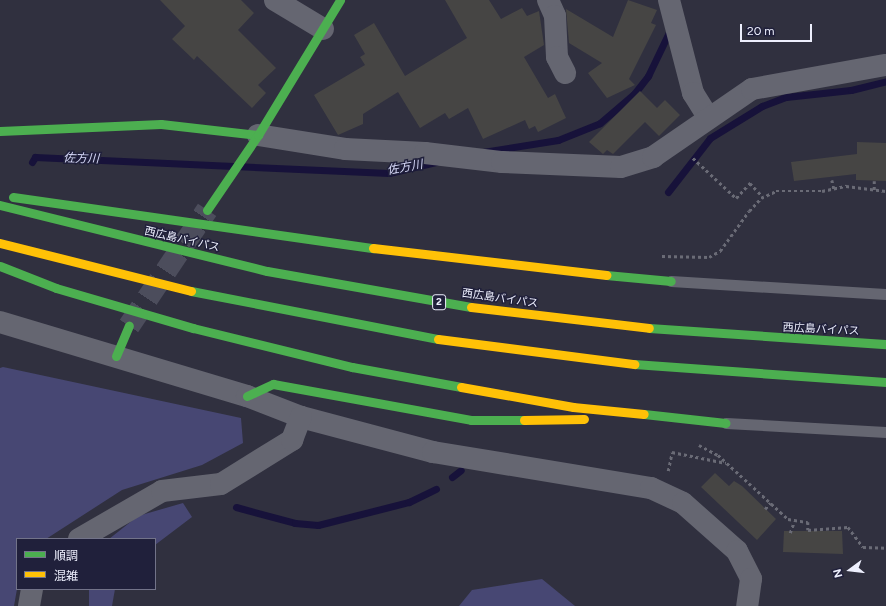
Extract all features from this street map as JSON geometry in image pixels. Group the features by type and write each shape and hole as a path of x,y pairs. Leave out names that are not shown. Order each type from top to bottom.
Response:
{"main road":[{"path":"207,210 258,135 340,0"},
{"path":"0,131 160,124 258,135"},
{"path":"0,195 446,259 671,281"},
{"name":"西広島バイパス","path":"0,205 267,271 476,308 688,333 886,344"},
{"path":"0,243 207,295 424,337 643,365 886,382"},
{"path":"0,266 70,292 272,349 489,393 625,414 726,424"},
{"path":"116,356 129,326"},
{"path":"247,396 273,384 471,420 580,420 625,414"}],"street":[{"path":"276,0 323,29"},
{"path":"548,0 555,16 557,57 565,73"},
{"path":"670,2 693,92 708,117"},
{"path":"258,135 336,148 604,169 638,164 653,157 736,97 769,84 886,65"},
{"path":"0,322 247,396 301,416 433,452 651,488 683,503 737,551 751,579 747,606"},
{"path":"82,538 162,491 221,484 292,440 301,416"},
{"path":"29,606 32,590"}],"lane":[{"path":"671,281 886,294"},
{"path":"726,424 886,432"}],"path":[{"path":"686,152 736,198 750,183 763,197"},
{"path":"832,180 834,188"},
{"path":"874,181 874,190"},
{"path":"662,254 709,257 728,243 749,211 763,197 793,188 834,188 886,191"},
{"path":"663,493 672,452 726,463"},
{"path":"718,455 770,503 794,522 808,522 808,530 828,530 848,527 863,547 886,548"},
{"path":"765,509 770,503"},
{"path":"790,533 794,522"}],"shaded area":[{"path":"3,367 241,418 243,443 202,465 122,490 48,538 16,538 17,590 14,606 0,606 0,368"},
{"path":"183,503 192,517 156,544 156,538 110,538 138,516"},
{"path":"542,579 575,606 459,606 472,590"},
{"path":"89,590 115,590 112,606 89,606"}],"building":[{"path":"160,0 241,0 254,13 238,30 276,68 258,85 266,93 252,108 197,56 194,60 172,39 185,26"},
{"path":"445,0 489,0 501,19 522,8 527,16 539,11 544,45 524,57 548,98 555,94 566,118 538,132 535,126 529,129 525,120 483,139 468,108 449,119 445,113 420,128 398,92 363,114 363,124 338,135 314,95 365,65 360,57 365,54 354,35 374,23 405,76 467,38"},
{"path":"628,0 657,10 651,23 656,25 629,79 635,85 607,98 588,73 602,63 569,43 566,9 613,37"},
{"path":"640,91 657,108 665,100 680,115 659,136 645,122 613,154 607,150 603,154 589,142"},
{"path":"857,142 886,143 886,181 856,180 856,174 794,181 791,162 857,154"},
{"path":"715,473 729,486 734,481 742,486 776,519 757,540 701,487"},
{"path":"784,531 842,531 843,554 783,552"}],"waterway":[{"name":"佐方川","path":"483,152 558,140 600,123 634,94 648,76 671,28"},
{"path":"668,192 710,138 762,106 786,97 851,90 886,81"},
{"name":"佐方川","path":"32,162 35,157 389,173 436,162"},
{"path":"452,477 461,470"},
{"path":"236,507 295,523 318,525 409,502 436,489"}],"tunnel":[{"path":"129,326 207,210"}],"traffic: fast":[{"path":"207,210 258,135 340,0"},
{"path":"0,131 161,124 258,135"},
{"path":"13,197 373,248"},
{"path":"0,205 267,271 471,307"},
{"path":"0,266 56,288 193,328 352,367 461,387"},
{"path":"606,275 671,281"},
{"path":"191,291 438,339"},
{"path":"116,356 129,326"},
{"path":"649,328 886,344"},
{"path":"634,364 886,382"},
{"path":"247,396 273,384 471,420 524,420"},
{"path":"644,414 726,423"}],"traffic: slow":[{"path":"0,243 191,291"},
{"path":"373,248 606,275"},
{"path":"471,307 649,328"},
{"path":"438,339 634,364"},
{"path":"461,387 573,407 644,414"},
{"path":"524,420 584,419"}]}
